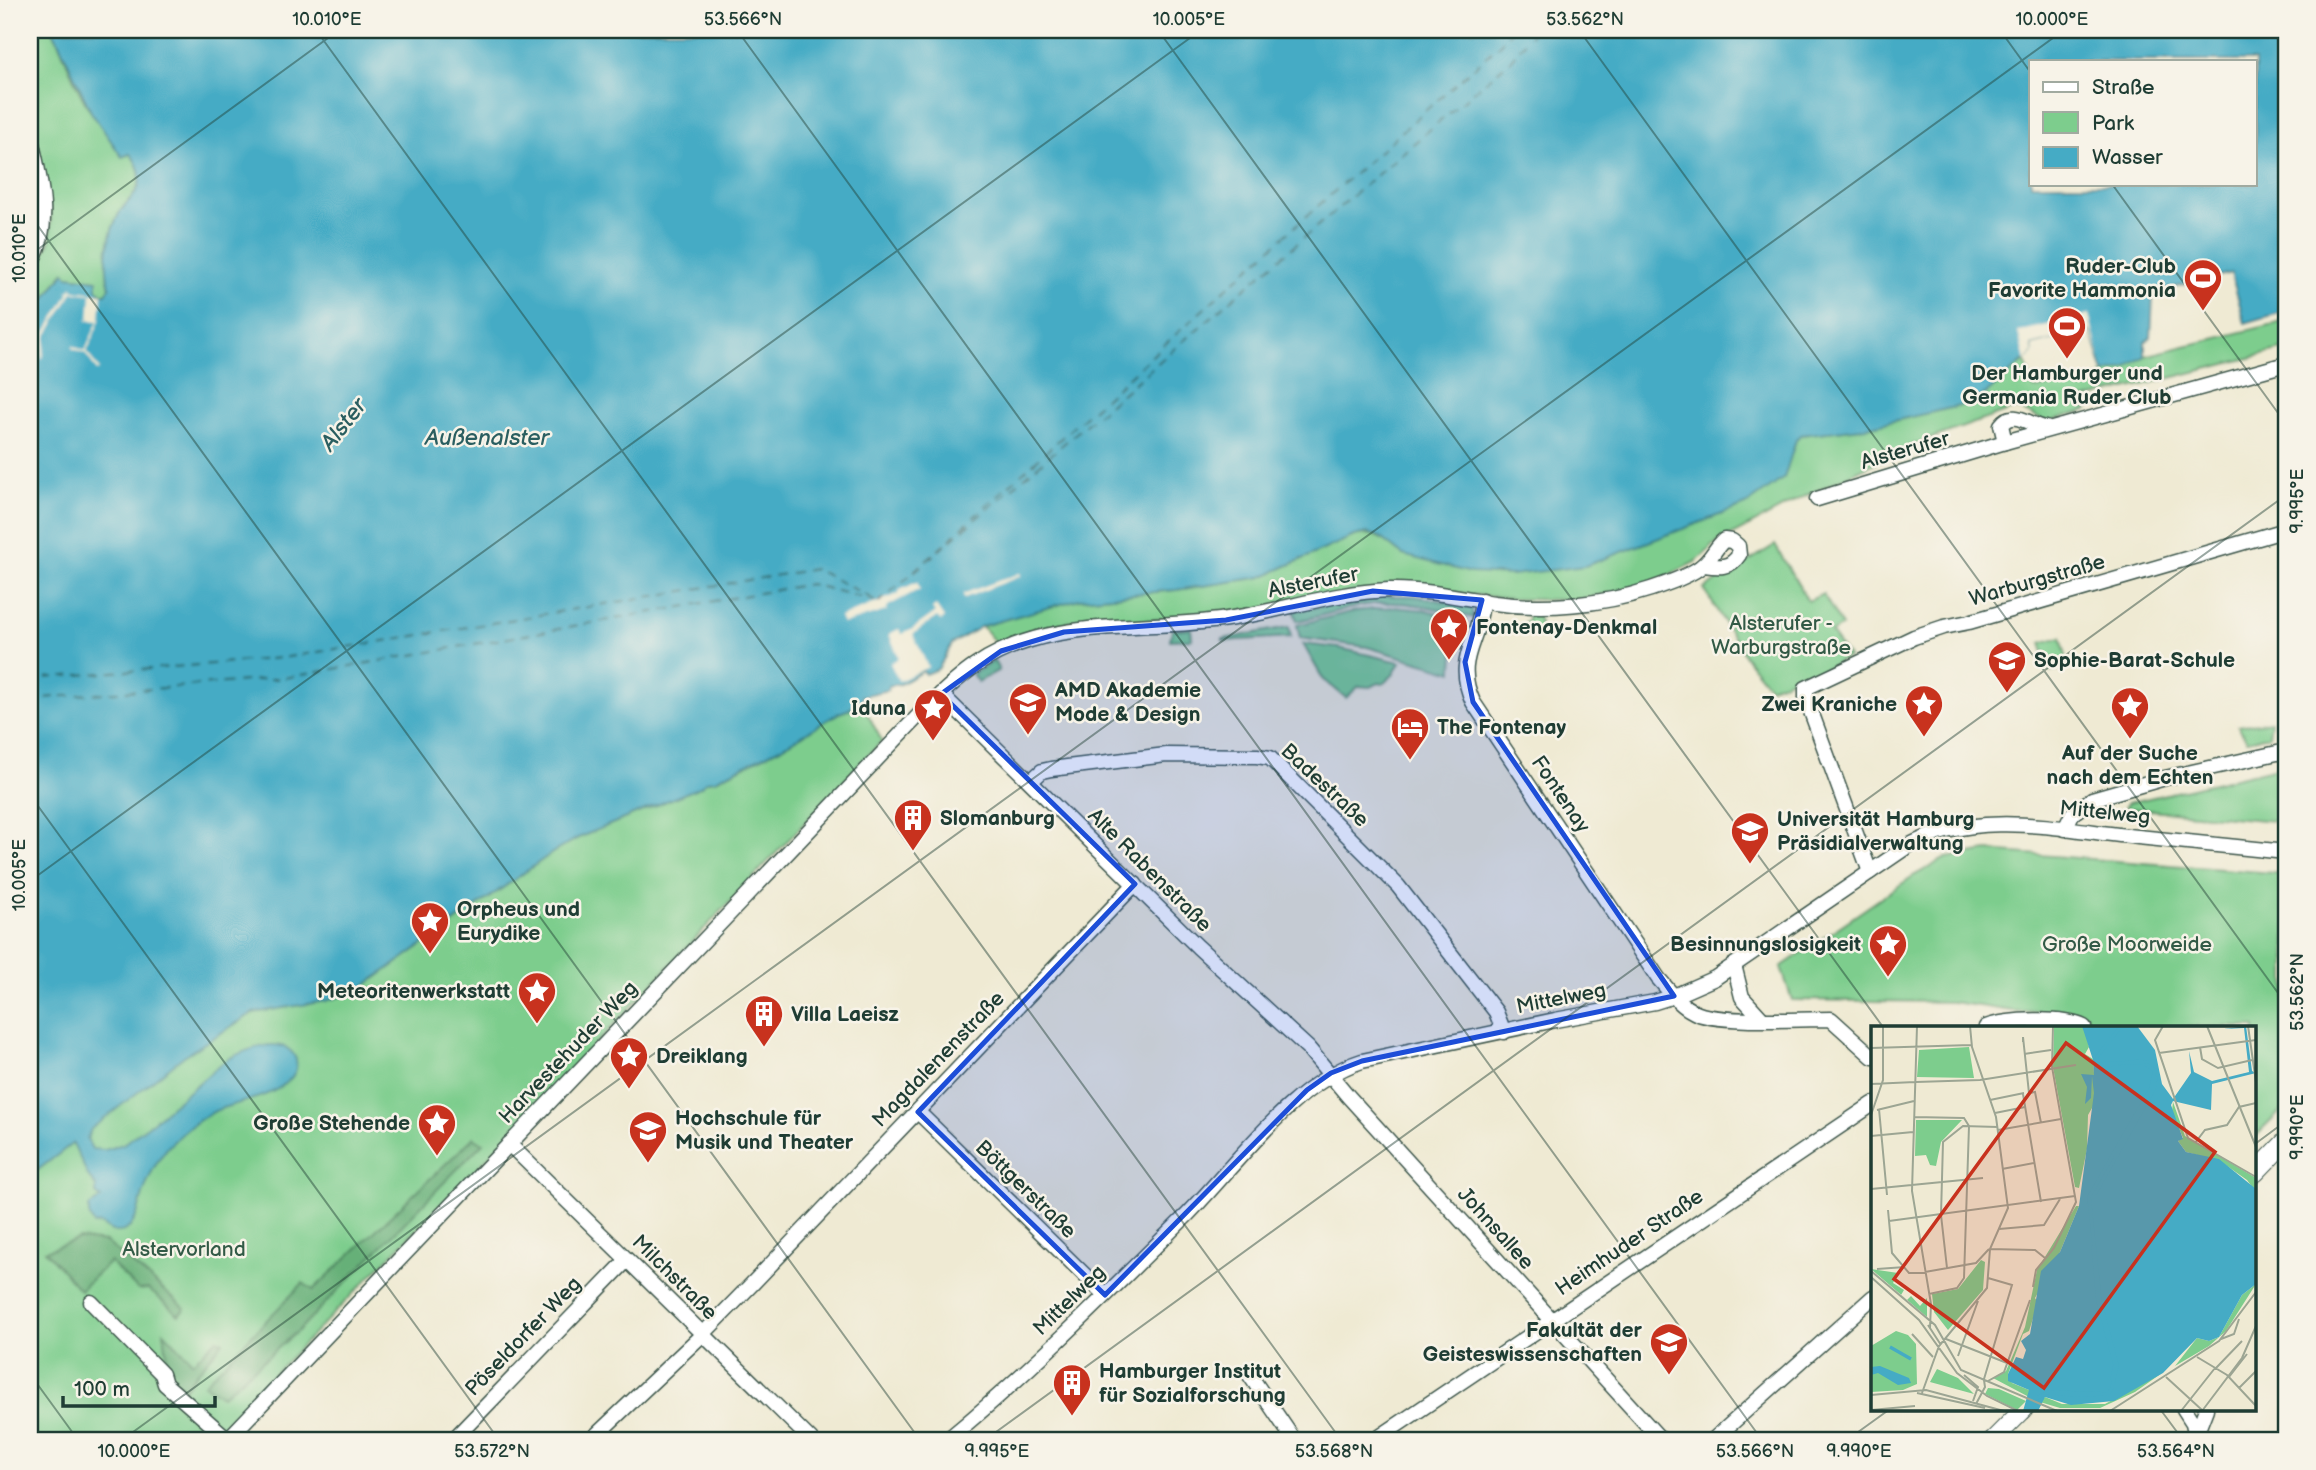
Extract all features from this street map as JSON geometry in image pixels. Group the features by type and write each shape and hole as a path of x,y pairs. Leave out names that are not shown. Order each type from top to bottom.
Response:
{"main road":[{"path":"2256,1172 2286,1141"},
{"path":"1993,1440 2023,1410"}],"street":[{"path":"30,135 34,175 44,216 40,244 30,265"},
{"name":"Alsterufer","path":"1817,499 2052,428 2286,363"},
{"path":"2005,442 2001,425 2009,417 2019,418 2039,427 2052,428"},
{"name":"Warburgstraße","path":"1870,872 1806,698 1806,688 1927,632 2286,530"},
{"name":"Alsterufer","path":"941,694 975,666 1002,651 1065,632 1226,620 1373,592 1409,591 1543,605 1598,601 1665,584 1703,565"},
{"name":"Fontenay","path":"1482,600 1480,623 1467,650 1465,662 1467,686 1474,702 1658,978 1683,1006 1698,1014 1762,1019 1831,1019 1871,1055"},
{"name":"Alte Rabenstraße","path":"941,694 1198,947 1308,1048 1331,1073"},
{"name":"Harvestehuder Weg","path":"228,1440 941,694"},
{"path":"2065,829 2076,810 2085,802 2102,795 2286,751"},
{"name":"Badestraße","path":"1031,781 1042,771 1051,769 1166,755 1264,756 1275,762 1399,888 1496,1012 1504,1031"},
{"name":"Mittelweg","path":"947,1440 981,1413 1105,1295 1307,1090 1331,1073 1362,1061 1674,996 1715,978 1908,846 1942,831 1994,825 2065,829 2286,852"},
{"name":"Magdalenenstraße","path":"600,1437 918,1112 1135,884"},
{"path":"1734,965 1742,997 1762,1019"},
{"path":"1990,1026 2022,1021 2074,1023 2082,1026"},
{"name":"Johnsallee","path":"1331,1073 1348,1096 1661,1440"},
{"name":"Heimhuder Straße","path":"1375,1440 1871,1105"},
{"name":"Böttgerstraße","path":"918,1112 1105,1295"},
{"name":"Milchstraße","path":"509,1144 811,1440"},
{"name":"Pöseldorfer Weg","path":"452,1440 626,1261"},
{"path":"1713,1440 1871,1299"},
{"path":"91,1302 162,1374 164,1384 228,1440"},
{"path":"1249,1374 1294,1440"},
{"path":"2185,1410 2193,1423 2195,1436"},
{"path":"2195,1436 2206,1410"}],"highlighted area":[{"path":"1373,591 1482,600 1465,662 1473,702 1674,996 1362,1061 1331,1073 1307,1090 1105,1295 918,1112 1135,884 941,694 1001,651 1064,632 1226,620"}],"green space":[{"path":"30,30 53,30 87,105 134,159 140,182 113,227 108,247 110,287 106,294 97,289 97,280 68,276 64,272 30,320 30,278 50,242 51,213 30,112"},
{"path":"2286,321 2286,349 2082,400 2088,410 2047,422 2016,408 1910,446 1801,498 1715,544 1697,561 1635,588 1575,600 1511,599 1410,587 1226,614 1125,622 1096,619 1073,621 1026,632 996,644 982,626 1079,599 1176,590 1262,577 1354,536 1369,535 1381,538 1403,555 1791,453 1800,435 1862,428 1964,405 2025,361 2034,389 2100,378 2104,373 2126,368 2145,356"},
{"name":"Alsterufer - Warburgstraße","path":"1775,545 1808,601 1823,594 1842,626 1831,633 1848,657 1810,677 1798,674 1786,682 1769,687 1748,661 1704,589"},
{"path":"1381,596 1414,596 1467,605 1472,608 1473,618 1433,608 1393,603 1366,605 1297,621 1294,611"},
{"path":"1393,607 1426,610 1466,620 1456,646 1453,672 1367,647 1300,638 1297,625 1355,611"},
{"path":"1528,611 1537,611 1541,631 1525,632"},
{"path":"1289,627 1291,637 1223,641 1223,639"},
{"path":"1191,628 1192,639 1170,640 1172,630"},
{"path":"2061,637 2069,667 2050,672 2041,643"},
{"path":"1303,644 1339,648 1400,662 1394,674 1383,684 1359,686 1346,698 1323,679"},
{"path":"994,661 999,670 978,682 972,674"},
{"name":"Alstervorland","path":"854,703 867,713 882,741 502,1143 209,1440 30,1440 30,1176 90,1129 225,1005 277,1006 310,1003 343,996 360,989 552,853 578,838 700,787 707,781 716,780 782,747 850,709"},
{"path":"2271,721 2269,736 2247,740 2238,726"},
{"path":"2286,766 2286,822 2125,806 2128,803"},
{"name":"Große Moorweide","path":"1988,851 2286,874 2286,1106 2256,1136 2256,1026 2098,1026 2081,1013 2012,1011 1952,1002 1792,1000 1781,967 1913,876 1946,858"},
{"path":"474,1137 483,1143 299,1330 222,1396 204,1384 303,1283 313,1290"},
{"path":"79,1239 106,1242 185,1308 179,1315 148,1289 138,1290 110,1262 80,1290 45,1251"},
{"path":"164,1332 193,1362 217,1339 223,1342 181,1392 170,1382"}],"water":[{"name":"Außenalster","path":"53,30 2286,30 2286,311 2245,323 2231,273 2156,292 2153,296 2151,337 2145,342 2145,356 2126,368 2104,373 2091,330 2031,345 2033,353 1986,394 1964,405 1862,428 1800,435 1784,478 1746,505 1585,566 1512,575 1471,573 1403,555 1378,536 1367,533 1354,536 1262,577 1176,590 1079,599 982,626 952,644 938,669 925,674 923,671 900,684 888,686 888,690 862,696 850,709 782,747 715,780 707,781 700,787 578,838 552,853 360,989 326,1001 253,1013 184,1056 91,1129 87,1139 92,1149 105,1150 123,1144 226,1060 242,1052 262,1046 282,1046 295,1057 296,1067 289,1080 281,1087 215,1111 178,1137 153,1169 134,1221 127,1230 116,1232 100,1224 94,1225 89,1215 89,1207 101,1198 96,1194 96,1186 89,1178 73,1143 30,1176 30,320 65,272 68,276 97,280 97,289 102,294 106,294 110,287 107,259 112,229 120,212 138,189 140,181 133,157 130,154 122,157 91,112"}],"pier":[{"path":"72,286 74,290 102,294 100,320 87,352 99,369 97,371 86,354 72,348 73,346 85,351 98,321 86,320 89,318 91,294 73,292 46,337 41,358 43,337 69,293 67,290 70,291"},
{"path":"2089,315 2102,366 2091,330 2031,345 2033,353 2025,361 2018,332"},
{"path":"1020,573 1021,576 964,598 963,594"},
{"path":"917,582 920,589 888,606 886,611 843,624 840,617 898,594 900,590"},
{"path":"936,606 944,618 941,621 937,617 913,634 928,667 899,681 890,663 899,658 889,634 899,629 902,634 911,630 935,613 932,609"}],"waterway":[{"path":"469,911 477,921"}],"ferry route":[{"path":"914,571 1497,47 1512,30"},
{"path":"30,679 282,658 815,569 879,602 1511,60 1534,30"},
{"path":"30,699 284,678 810,584 875,601"}],"place":[{"name":"Ruder-Club Favorite Hammonia","path":"2203,312"},
{"name":"Der Hamburger und Germania Ruder Club","path":"2067,360"},
{"name":"Fontenay-Denkmal","path":"1449,661"},
{"name":"Sophie-Barat-Schule","path":"2007,694"},
{"name":"AMD Akademie Mode & Design","path":"1028,736"},
{"name":"Zwei Kraniche","path":"1924,738"},
{"name":"Auf der Suche nach dem Echten","path":"2130,740"},
{"name":"Iduna","path":"933,742"},
{"name":"The Fontenay","path":"1410,761"},
{"name":"Slomanburg","path":"913,852"},
{"name":"Universität Hamburg Präsidialverwaltung","path":"1750,865"},
{"name":"Orpheus und Eurydike","path":"430,955"},
{"name":"Besinnungslosigkeit","path":"1888,978"},
{"name":"Meteoritenwerkstatt","path":"537,1025"},
{"name":"Villa Laeisz","path":"764,1048"},
{"name":"Dreiklang","path":"629,1090"},
{"name":"Große Stehende","path":"437,1157"},
{"name":"Hochschule für Musik und Theater","path":"648,1164"},
{"name":"Fakultät der Geisteswissenschaften","path":"1669,1376"},
{"name":"Hamburger Institut für Sozialforschung","path":"1072,1417"}],"water label":[{"name":"Alster","path":"343,424"}]}
